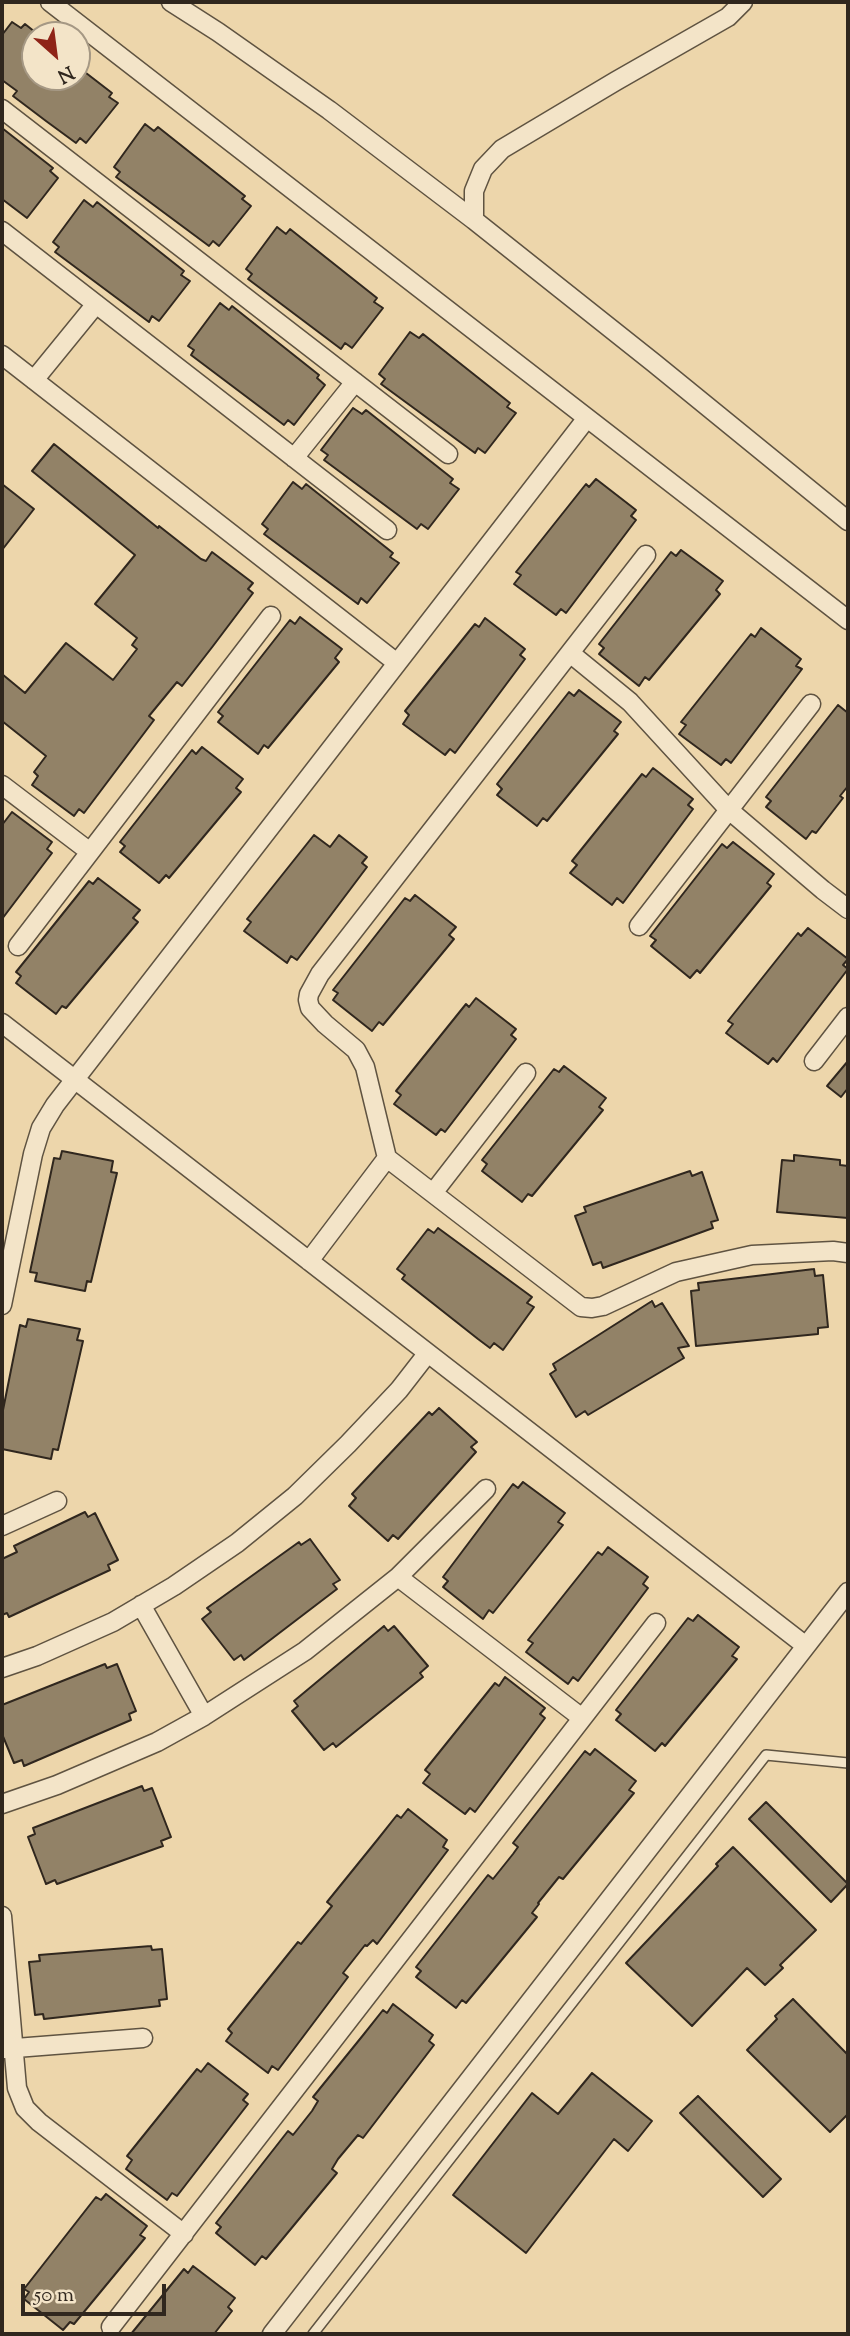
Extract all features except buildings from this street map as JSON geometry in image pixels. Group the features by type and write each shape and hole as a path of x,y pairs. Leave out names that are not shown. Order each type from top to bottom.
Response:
{"street":[{"path":"50,2 848,620"},
{"path":"171,2 329,110 474,220 848,521"},
{"path":"195,2 218,32"},
{"path":"474,220 474,191 483,169 502,149 728,17 743,2"},
{"path":"2,109 448,454"},
{"path":"2,231 387,530"},
{"path":"34,380 96,304"},
{"path":"2,355 397,663"},
{"path":"294,458 355,382"},
{"path":"3,1294 41,1128 74,1080 587,418"},
{"path":"646,555 320,974 309,993 310,1008 356,1050 365,1067 387,1158 581,1307 603,1306 676,1272 752,1255 833,1251 848,1254"},
{"path":"18,946 271,616"},
{"path":"570,653 630,702 729,810 848,909"},
{"path":"639,926 811,704"},
{"path":"2,785 90,852"},
{"path":"814,1061 848,1017"},
{"path":"2,1023 806,1646"},
{"path":"433,1193 526,1073"},
{"path":"309,1261 387,1158"},
{"path":"2,1668 50,1651 113,1622 174,1586 237,1543 295,1496 399,1390 427,1354"},
{"path":"2,1804 108,1764 204,1716 306,1651 398,1577 486,1489"},
{"path":"2,1526 57,1501"},
{"path":"398,1577 582,1718"},
{"path":"272,2334 848,1592"},
{"path":"141,1605 204,1716"},
{"path":"111,2327 656,1623"},
{"path":"2,1916 7,2049 25,2108 39,2122 184,2234"},
{"path":"7,2049 143,2038"}],"lane":[{"path":"313,2334 766,1755 848,1763"}]}
